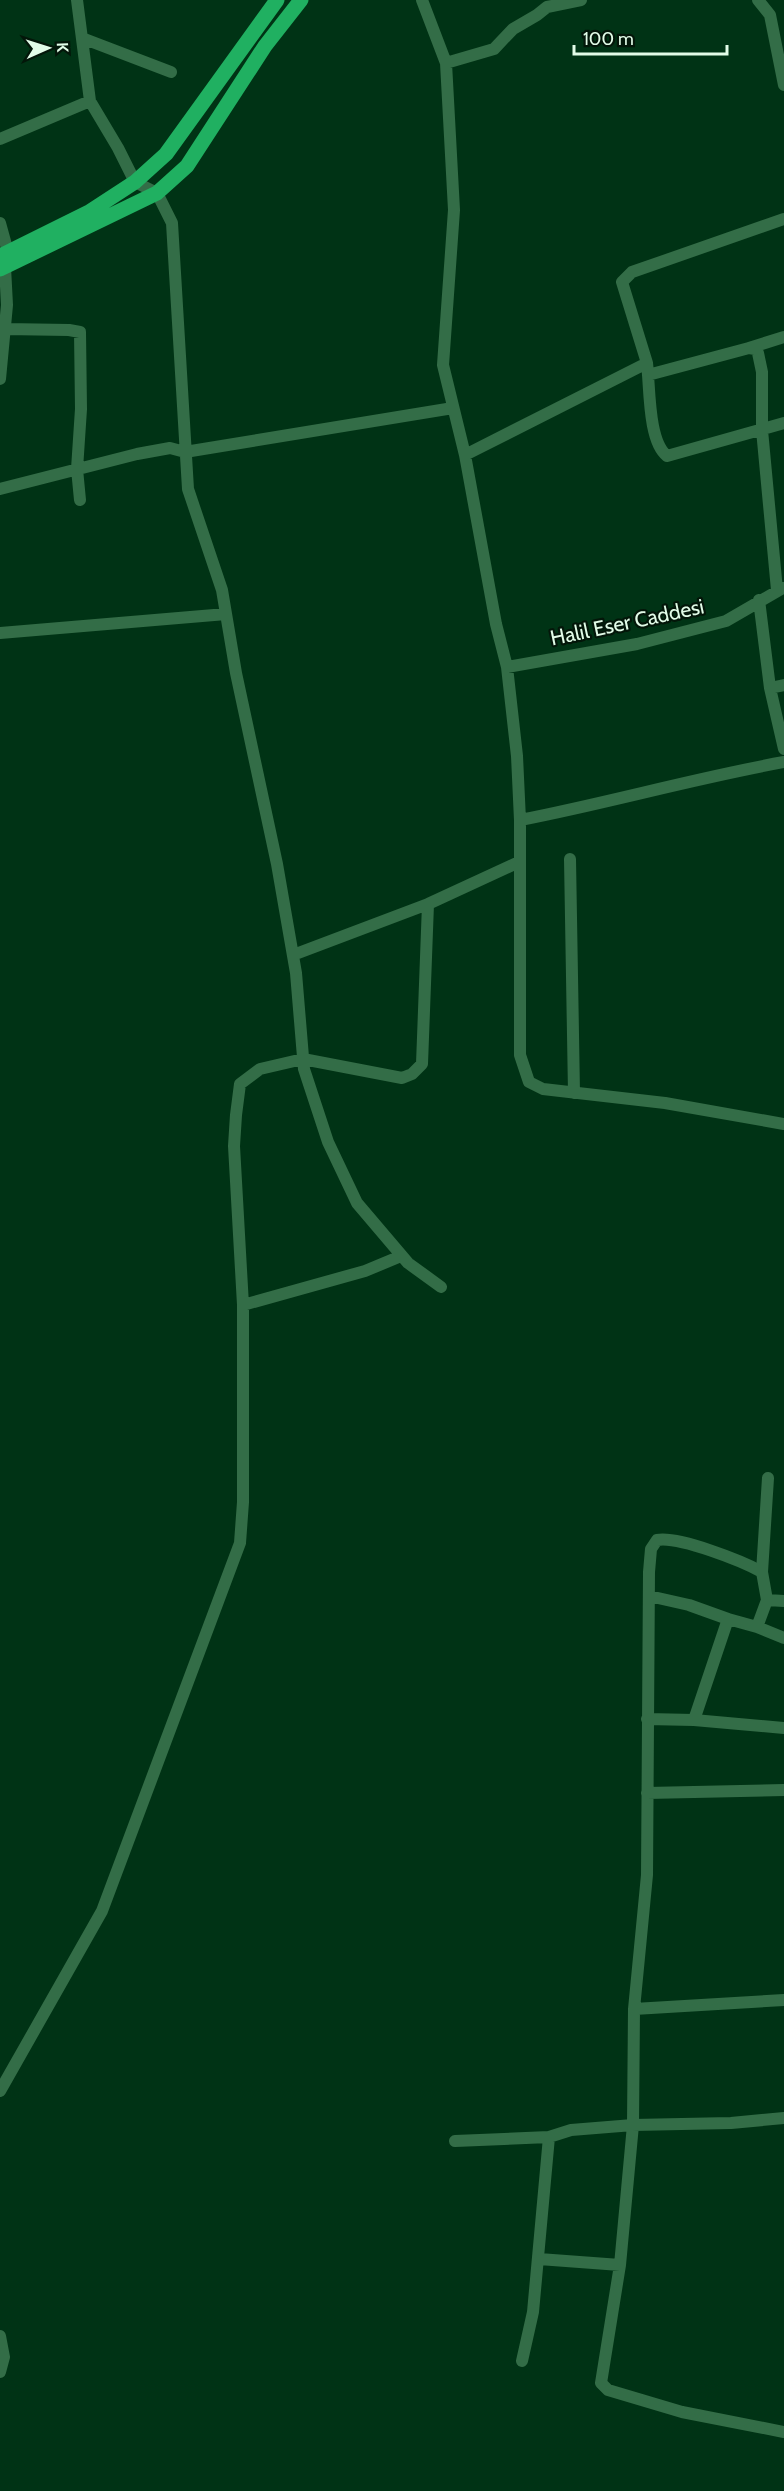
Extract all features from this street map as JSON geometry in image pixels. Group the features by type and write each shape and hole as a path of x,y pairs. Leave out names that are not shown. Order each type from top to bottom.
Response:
{"main road":[{"path":"3,261 89,212 135,182 166,154 277,0"},
{"path":"3,261 157,193 187,166 265,46 301,0"}],"street":[{"path":"77,0 90,101 135,182 157,193 172,223 188,489 222,590 236,673 277,864 292,955 304,1069 328,1142 357,1203 401,1256 441,1287"},
{"path":"422,0 446,63 454,210 443,365 465,455 496,624 507,667 517,756 520,820 520,1055 529,1082 543,1089 665,1103 784,1124"},
{"path":"446,63 494,49 513,29 537,15 548,3 581,0"},
{"path":"758,0 770,15 784,85"},
{"path":"82,38 171,72"},
{"path":"0,136 90,101"},
{"path":"784,219 632,272 622,282 648,369 655,436 662,452 667,456 784,423"},
{"path":"0,223 7,305 0,379"},
{"path":"5,329 80,332 81,409 77,469 80,500"},
{"path":"465,455 648,369 749,348 784,337"},
{"path":"749,348 758,353 762,372 762,430 781,589"},
{"path":"0,489 137,454 170,448 185,452 453,408"},
{"name":"Halil Eser Caddesi","path":"507,667 637,644 726,621 781,589"},
{"path":"759,600 770,688 784,749"},
{"path":"0,633 226,614"},
{"path":"770,688 784,685"},
{"path":"520,820 583,808 737,770 784,762"},
{"path":"570,859 574,1093"},
{"path":"292,955 428,904 519,862"},
{"path":"0,2091 102,1911 240,1543 243,1502 243,1305 234,1146 240,1084 260,1069 303,1059 402,1078 412,1074 422,1064 428,904"},
{"path":"243,1305 365,1270 401,1256"},
{"path":"757,1627 767,1600 762,1572 768,1478"},
{"path":"762,1572 749,1565 672,1539 657,1540 651,1549 647,1719 647,1875 634,2009 633,2125 620,2265 602,2383 608,2390 682,2412 784,2432"},
{"path":"649,1596 689,1605 784,1638"},
{"path":"767,1600 784,1601"},
{"path":"694,1720 728,1618"},
{"path":"647,1719 694,1720 784,1728"},
{"path":"647,1793 784,1790"},
{"path":"634,2009 784,2001"},
{"path":"455,2141 549,2137 571,2130 633,2125 731,2123 784,2118"},
{"path":"522,2361 533,2312 549,2137"},
{"path":"538,2259 620,2265"},
{"path":"0,2336 4,2357 0,2372"}]}
